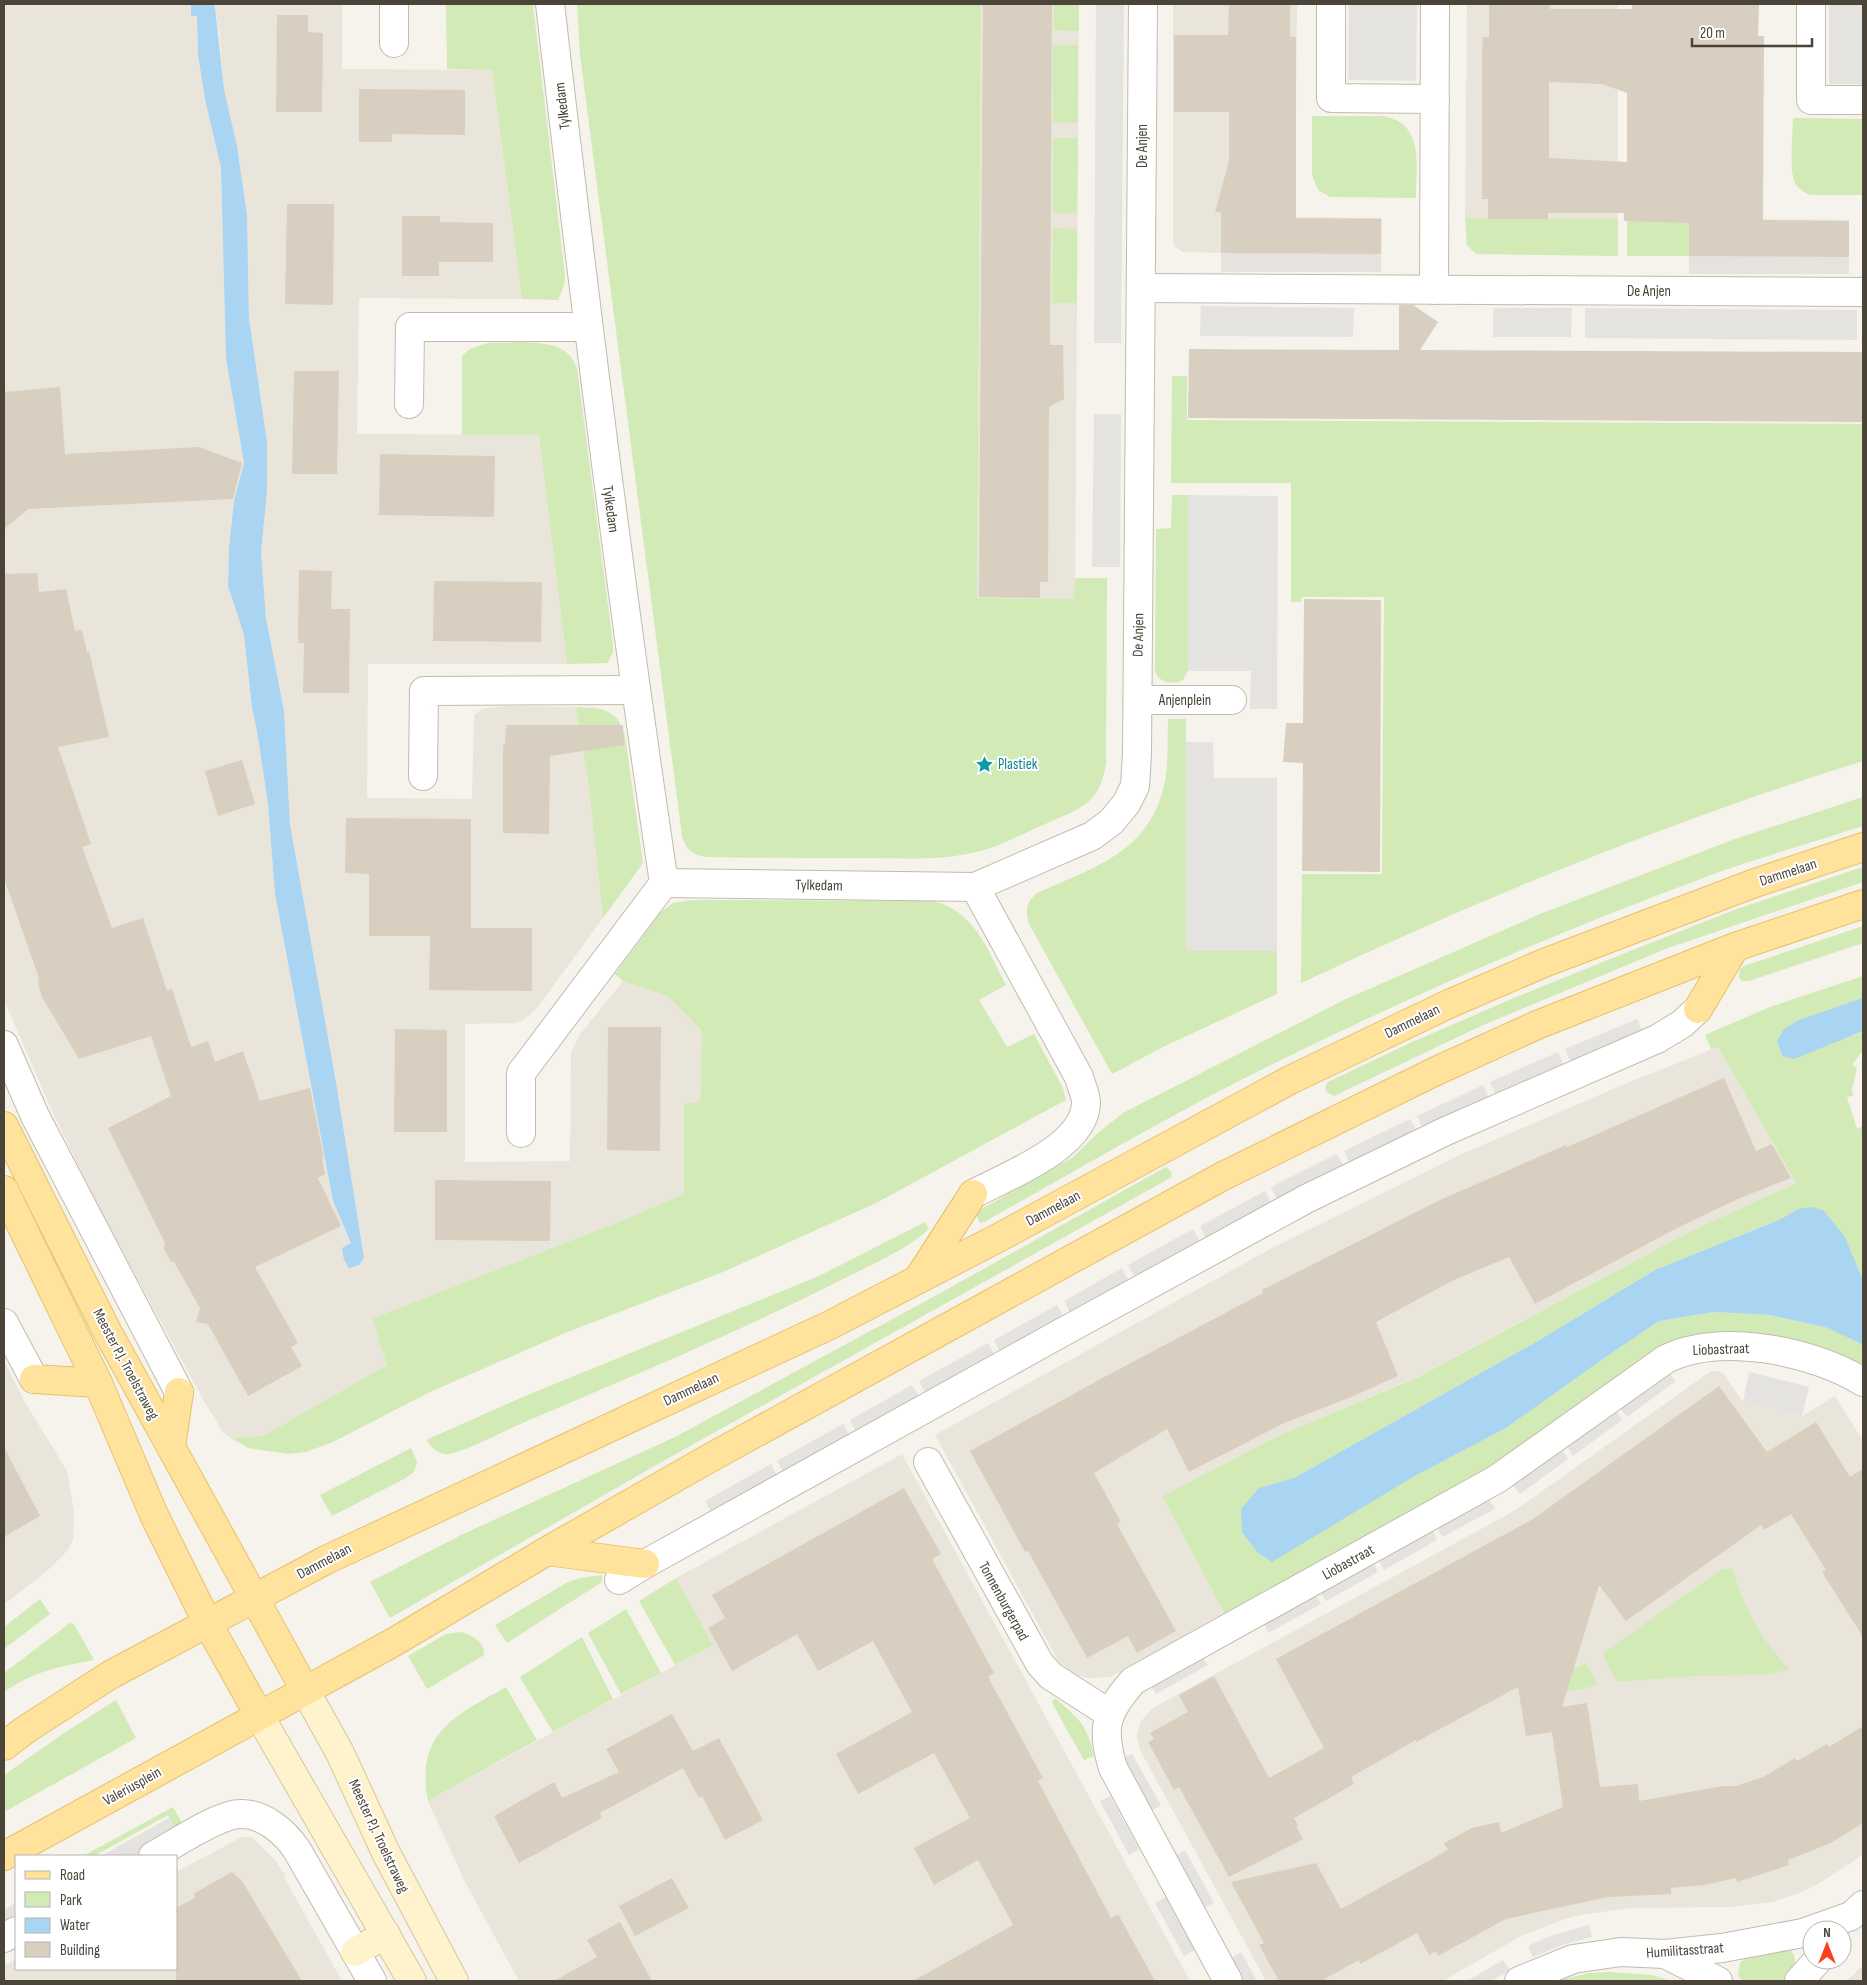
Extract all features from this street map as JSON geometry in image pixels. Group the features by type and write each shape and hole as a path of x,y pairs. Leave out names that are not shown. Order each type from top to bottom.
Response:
{"main road":[{"name":"Dammelaan","path":"255,1598 358,1544 830,1325 918,1280 1290,1080 1451,1003 1544,963 1755,883 1863,847"},
{"path":"4,1746 25,1730 110,1675 255,1598 305,1690 394,1642 547,1551 717,1454 1223,1176 1434,1072 1537,1025 1735,947 1863,904"},
{"path":"1698,1009 1735,947"},
{"name":"Meester P.J. Troelstraweg","path":"4,1126 107,1331 255,1598"},
{"name":"Meester P.J. Troelstraweg","path":"4,1190 98,1383 154,1515 208,1624"},
{"path":"918,1280 973,1194"},
{"path":"34,1380 98,1383"},
{"path":"171,1447 179,1392"},
{"path":"547,1551 645,1564"},
{"path":"208,1624 412,1981"},
{"name":"Meester P.J. Troelstraweg","path":"305,1690 340,1753 386,1853 454,1981"},
{"name":"Valeriusplein","path":"4,1856 305,1690"},
{"path":"355,1952 386,1934"}],"street":[{"path":"394,4 394,43"},
{"name":"Tylkedam","path":"550,4 587,327 635,690 664,883 975,888"},
{"name":"De Anjen","path":"975,888 1092,836 1111,822 1126,804 1135,786 1138,700 1143,4"},
{"path":"1331,4 1331,98 1435,99"},
{"path":"1434,290 1435,4"},
{"path":"1811,4 1811,100 1863,100"},
{"name":"De Anjen","path":"1142,288 1863,292"},
{"path":"409,404 410,326 587,327"},
{"path":"423,776 424,691 635,690"},
{"name":"Anjenplein","path":"1138,700 1232,700"},
{"path":"521,1133 521,1073 664,883"},
{"path":"973,1194 1043,1157 1065,1143 1079,1127 1086,1103 1079,1077 975,888"},
{"path":"620,1580 645,1564 1069,1328 1306,1199 1454,1127 1657,1039 1682,1024 1698,1009"},
{"path":"4,1046 35,1116 179,1392"},
{"path":"4,1323 34,1380"},
{"name":"Liobastraat","path":"1228,1981 1113,1768 1106,1746 1106,1730 1110,1714 1120,1696 1133,1681 1497,1479 1666,1359 1682,1351 1699,1348 1756,1347 1779,1350 1846,1372 1863,1382"},
{"name":"Tonnenburgerpad","path":"928,1462 1040,1664 1051,1676 1110,1714"},
{"path":"155,1855 215,1823 240,1814 253,1817 280,1829 297,1850 372,1981"},
{"name":"Humilitasstraat","path":"1519,1981 1573,1959 1621,1952 1665,1954 1722,1948 1803,1933 1851,1917"},
{"path":"4,1938 15,1932"},
{"path":"1665,1954 1718,1981"},
{"path":"1799,1981 1809,1970"}],"shaded area":[{"path":"4,4 191,4 192,16 197,16 198,55 205,99 221,168 226,359 244,463 234,501 229,547 228,586 244,635 252,708 268,804 275,894 333,1201 351,1244 364,1258 337,1088 290,824 284,711 266,618 261,553 267,491 267,442 249,318 247,215 237,146 224,89 219,33 213,4 342,4 342,69 492,70 522,299 359,298 357,434 539,435 567,664 368,664 367,798 472,799 474,715 482,709 503,706 576,707 588,779 603,918 537,1008 524,1020 515,1023 465,1024 465,1162 570,1161 571,1053 580,1034 623,981 667,996 702,1031 700,1102 684,1105 684,1194 372,1320 387,1365 263,1436 231,1438 223,1432 205,1403 98,1206 53,1113 4,1000"},
{"path":"981,4 1079,4 1075,599 977,598"},
{"path":"1096,4 1124,4 1121,343 1094,343"},
{"path":"1173,4 1297,4 1295,217 1221,217 1221,253 1183,252 1174,246"},
{"path":"1349,4 1417,4 1416,81 1348,80"},
{"path":"1467,4 1618,4 1618,219 1465,218"},
{"path":"1829,4 1863,4 1863,84 1829,84"},
{"path":"1221,217 1382,218 1381,272 1221,272"},
{"path":"1689,219 1849,220 1849,274 1689,274"},
{"path":"1201,306 1354,308 1353,337 1200,336"},
{"path":"1493,308 1572,308 1571,337 1493,337"},
{"path":"1585,308 1857,310 1857,340 1585,338"},
{"path":"1094,414 1121,414 1120,567 1092,567"},
{"path":"1188,495 1278,496 1277,709 1250,709 1251,671 1188,671"},
{"path":"1186,742 1213,742 1214,778 1277,778 1277,951 1186,951"},
{"path":"1637,1019 1644,1035 1572,1066 1565,1049"},
{"path":"1718,1047 1796,1183 1689,1232 1413,1379 1280,1435 1162,1496 1225,1614 1111,1677 1088,1678 1076,1675 1059,1662 935,1435 1272,1248 1399,1185 1464,1153 1620,1086"},
{"path":"1558,1052 1565,1068 1497,1097 1490,1082"},
{"path":"1483,1085 1490,1100 1424,1131 1417,1116"},
{"path":"1410,1119 1418,1134 1351,1166 1344,1151"},
{"path":"1337,1154 1345,1169 1279,1203 1271,1187"},
{"path":"1265,1191 1273,1206 1207,1241 1200,1226"},
{"path":"1193,1229 1201,1244 1136,1280 1128,1265"},
{"path":"1122,1268 1130,1284 1072,1316 1064,1301"},
{"path":"1057,1305 1065,1319 1002,1355 994,1340"},
{"path":"988,1343 996,1358 927,1396 919,1381"},
{"path":"4,1361 26,1404 67,1471 74,1511 73,1540 67,1551 46,1572 4,1604"},
{"path":"1711,1371 1723,1373 1743,1402 1802,1416 1835,1396 1863,1441 1863,1853 1818,1884 1797,1894 1772,1902 1731,1907 1631,1908 1580,1915 1562,1920 1521,1936 1443,1981 1266,1981 1140,1750 1137,1735 1141,1721 1153,1708 1514,1511"},
{"path":"1749,1372 1809,1387 1802,1416 1743,1402"},
{"path":"1669,1373 1676,1381 1627,1417 1620,1408"},
{"path":"912,1385 921,1400 858,1435 850,1420"},
{"path":"1616,1411 1622,1420 1573,1456 1567,1446"},
{"path":"843,1424 851,1438 785,1475 777,1461"},
{"path":"1562,1450 1568,1459 1520,1494 1513,1485"},
{"path":"902,1454 1190,1981 519,1981 465,1882 428,1801 712,1645 676,1578"},
{"path":"771,1464 779,1479 713,1515 705,1501"},
{"path":"1489,1499 1495,1509 1442,1537 1437,1527"},
{"path":"1432,1530 1437,1540 1384,1570 1379,1560"},
{"path":"1373,1562 1378,1572 1326,1601 1320,1591"},
{"path":"1315,1594 1321,1604 1268,1633 1263,1622"},
{"path":"1202,1656 1208,1665 1156,1694 1150,1684"},
{"path":"1132,1754 1161,1805 1151,1811 1123,1758"},
{"path":"1110,1796 1139,1849 1129,1855 1100,1801"},
{"path":"169,1818 177,1832 136,1855 103,1855"},
{"path":"242,1837 252,1837 275,1860 286,1876 284,1877 342,1981 4,1981 4,1966 15,1960 15,1970 178,1970 178,1871"},
{"path":"1185,1850 1214,1903 1204,1908 1175,1856"},
{"path":"1166,1897 1195,1950 1184,1956 1155,1903"},
{"path":"15,1904 15,1922 4,1928 4,1910"},
{"path":"1589,1925 1592,1937 1562,1945 1533,1957 1528,1946 1550,1936"},
{"path":"1241,1952 1257,1981 1244,1981 1231,1958"},
{"path":"1503,1960 1510,1970 1491,1981 1467,1981"},
{"path":"1863,1965 1863,1981 1847,1981"}],"green space":[{"path":"446,4 533,4 565,276 564,286 558,300 522,299 492,70 447,69"},
{"path":"577,4 981,4 977,598 1074,599 1075,578 1107,578 1106,763 1099,789 1093,797 1077,810 990,848 958,856 904,859 706,857 697,855 687,848 682,836 580,55"},
{"path":"1054,4 1079,4 1079,31 1054,30"},
{"path":"1053,45 1078,45 1078,123 1053,122"},
{"path":"1312,116 1383,116 1396,120 1406,127 1412,137 1417,160 1416,198 1330,197 1318,190 1312,175"},
{"path":"1793,118 1863,119 1863,195 1811,195 1798,187 1793,178 1792,170"},
{"path":"1053,138 1078,138 1077,213 1053,213"},
{"path":"1465,218 1618,219 1618,256 1476,254 1467,245"},
{"path":"1627,219 1689,219 1689,256 1627,256"},
{"path":"1053,228 1077,229 1077,303 1052,303"},
{"path":"527,342 547,344 568,354 577,368 613,644 613,652 608,663 567,664 539,435 462,435 462,356 470,349 488,343"},
{"path":"1172,376 1187,376 1187,420 1863,424 1863,761 1720,809 1578,862 1439,920 1301,983 1302,874 1382,874 1384,597 1302,597 1301,602 1291,602 1291,483 1171,483"},
{"path":"1172,495 1188,495 1188,671 1183,680 1171,683 1160,679 1155,672 1156,529 1171,528"},
{"path":"576,707 607,711 618,720 622,727 625,736 643,863 603,918 588,779"},
{"path":"1168,719 1186,719 1186,951 1277,951 1277,994 1163,1047 1112,1074 1029,924 1027,907 1037,893 1080,875 1118,854 1134,841 1147,825 1158,805 1165,781"},
{"path":"1863,797 1863,826 1745,863 1652,897 1440,985 1246,1077 982,1223 979,1222 976,1212 1072,1158 1099,1132 1123,1113 1344,1000 1540,914 1735,839"},
{"path":"1863,867 1863,882 1668,948 1481,1026 1334,1096 1326,1092 1325,1087 1328,1082 1410,1043 1516,997 1737,909"},
{"path":"691,900 932,901 946,906 959,913 978,933 1006,985 979,1000 1007,1047 1034,1034 1063,1088 1066,1100 876,1203 723,1272 565,1333 430,1392 333,1442 306,1452 288,1454 248,1448 231,1438 263,1436 387,1365 372,1319 621,1221 684,1194 684,1104 700,1102 702,1031 667,996 623,981 615,974 661,912 673,903"},
{"path":"1863,926 1863,943 1749,981 1741,981 1739,977 1740,969 1744,966"},
{"path":"1863,976 1863,998 1777,1041 1782,1056 1863,1031 1863,1050 1852,1065 1857,1068 1852,1090 1853,1096 1847,1097 1857,1129 1863,1126 1863,1280 1845,1237 1798,1209 1781,1219 1655,1270 1536,1342 1294,1478 1259,1488 1413,1477 1506,1428 1659,1321 1714,1312 1770,1315 1828,1328 1863,1345 1863,1367 1705,1335 1686,1337 1667,1343 1488,1467 1225,1614 1162,1496 1280,1435 1414,1379 1689,1232 1796,1183 1718,1047 1711,1049 1705,1035 1770,1007"},
{"path":"1166,1167 1171,1171 1172,1177 658,1464 390,1618 370,1582 461,1535 675,1437 946,1290"},
{"path":"925,1222 929,1229 918,1238 893,1254 867,1267 753,1323 486,1440 454,1453 443,1454 435,1450 426,1440 525,1396 819,1276"},
{"path":"411,1448 417,1462 414,1472 332,1516 320,1495"},
{"path":"1722,1569 1732,1569 1742,1597 1762,1635 1789,1669 1767,1675 1692,1676 1617,1682 1602,1654"},
{"path":"602,1575 602,1582 507,1643 495,1625 568,1582"},
{"path":"676,1578 713,1645 675,1665 639,1601"},
{"path":"40,1599 50,1614 4,1649 4,1627"},
{"path":"626,1609 661,1673 621,1694 588,1633"},
{"path":"70,1623 74,1624 94,1660 58,1667 25,1679 4,1692 4,1673"},
{"path":"460,1632 476,1639 484,1650 484,1655 427,1689 408,1656 446,1634"},
{"path":"582,1637 613,1699 553,1732 520,1677"},
{"path":"1586,1663 1598,1685 1520,1703 1521,1699"},
{"path":"506,1687 537,1740 428,1801 426,1777 428,1758 434,1742 443,1729 455,1718 470,1707"},
{"path":"1056,1699 1071,1712 1085,1729 1094,1756 1084,1760 1052,1703"},
{"path":"116,1700 136,1738 4,1812 4,1775 67,1731"},
{"path":"173,1807 185,1828 177,1832 168,1815 96,1855 85,1855"},
{"path":"1790,1949 1794,1955 1796,1968 1785,1981 1742,1981 1738,1975 1740,1963 1747,1956"},
{"path":"1609,1972 1652,1975 1671,1981 1555,1981 1589,1973"}],"water":[{"path":"191,4 213,4 215,7 224,89 237,146 247,215 249,318 267,442 267,491 261,553 266,618 284,711 290,824 337,1088 364,1258 359,1265 349,1268 344,1260 342,1248 351,1243 333,1201 275,894 268,804 252,708 244,635 228,586 229,547 234,501 244,463 226,359 221,168 205,99 198,55 197,16 191,16"},
{"path":"1863,998 1863,1031 1794,1059 1782,1056 1777,1041 1784,1029 1799,1020"},
{"path":"1813,1207 1824,1211 1845,1237 1863,1280 1863,1345 1828,1328 1770,1315 1714,1312 1659,1321 1506,1428 1413,1477 1272,1562 1257,1552 1242,1532 1241,1509 1259,1488 1294,1478 1536,1342 1655,1270 1781,1219 1798,1209"}],"building":[{"path":"983,4 1052,4 1050,345 1063,345 1064,399 1049,407 1048,582 1040,582 1040,598 979,597"},
{"path":"1229,4 1290,4 1290,37 1296,37 1296,218 1381,219 1381,254 1221,253 1221,212 1215,212 1229,161 1229,112 1174,112 1174,35 1228,35"},
{"path":"1489,4 1550,4 1550,9 1632,9 1632,4 1759,4 1758,36 1764,36 1763,220 1849,221 1849,257 1689,256 1689,223 1624,221 1624,213 1548,213 1548,219 1488,219 1488,199 1482,199 1482,53 1483,37 1489,37","holes":["1549,82 1602,84 1627,93 1627,162 1549,158"]},
{"path":"277,15 308,15 308,32 323,33 322,112 276,112"},
{"path":"359,89 465,90 465,135 392,134 392,142 359,142"},
{"path":"287,204 334,204 333,305 285,304"},
{"path":"402,216 440,216 440,222 493,223 493,262 439,262 439,276 402,276"},
{"path":"1399,305 1413,305 1438,322 1420,350 1863,352 1863,422 1188,418 1189,349 1399,350"},
{"path":"294,371 339,371 337,474 292,474"},
{"path":"60,387 65,454 199,447 242,463 233,499 28,509 4,529 4,392"},
{"path":"380,454 495,456 494,517 379,515"},
{"path":"299,570 332,571 331,609 350,609 349,693 303,693 304,643 298,643"},
{"path":"37,573 39,592 66,589 75,631 82,630 87,652 89,651 109,737 58,747 91,844 82,847 112,928 143,918 167,991 172,989 191,1047 208,1041 215,1062 243,1051 260,1101 310,1088 324,1159 322,1159 325,1174 318,1178 341,1226 255,1267 298,1343 291,1347 302,1366 248,1396 208,1324 196,1322 200,1308 174,1262 171,1262 164,1249 165,1243 108,1128 171,1096 151,1036 79,1059 42,997 38,983 39,978 4,878 4,574"},
{"path":"434,581 542,582 541,642 433,641"},
{"path":"1304,599 1381,600 1380,872 1302,871 1303,763 1283,762 1286,723 1303,723"},
{"path":"506,725 623,725 624,745 550,756 549,834 503,833 503,745 505,745"},
{"path":"242,760 255,804 218,816 205,771"},
{"path":"346,818 471,819 471,928 532,928 532,991 429,990 430,936 369,936 369,874 345,873"},
{"path":"608,1027 661,1027 660,1151 607,1150"},
{"path":"395,1029 447,1030 447,1132 394,1132"},
{"path":"1724,1078 1756,1151 1772,1144 1791,1178 1738,1199 1677,1228 1535,1304 1509,1257 1452,1281 1376,1322 1398,1376 1349,1398 1284,1423 1189,1472 1167,1429 1094,1473 1121,1522 1117,1524 1176,1631 1137,1653 1128,1636 1087,1658 1028,1551 1025,1552 970,1451 1263,1293 1262,1290 1440,1200"},
{"path":"435,1180 551,1181 550,1241 435,1240"},
{"path":"1719,1386 1767,1452 1816,1422 1850,1477 1863,1469 1863,1637 1822,1572 1826,1570 1791,1514 1764,1530 1761,1525 1626,1621 1599,1585 1562,1707 1587,1703 1600,1787 1638,1784 1639,1801 1723,1786 1736,1786 1763,1777 1795,1758 1797,1761 1827,1744 1829,1747 1863,1726 1863,1823 1831,1843 1788,1860 1789,1865 1737,1882 1736,1878 1704,1885 1671,1888 1671,1894 1608,1897 1506,1919 1438,1956 1436,1951 1429,1955 1417,1933 1360,1964 1359,1960 1321,1981 1279,1981 1259,1945 1264,1943 1231,1882 1316,1863 1341,1909 1448,1850 1444,1843 1472,1828 1499,1822 1501,1833 1563,1807 1552,1732 1526,1736 1518,1687 1416,1742 1416,1740 1351,1777 1354,1784 1294,1818 1303,1839 1229,1877 1179,1787 1174,1790 1148,1742 1154,1739 1150,1733 1188,1712 1179,1695 1214,1676 1269,1778 1324,1748 1276,1659 1533,1519"},
{"path":"4,1447 40,1516 4,1537"},
{"path":"904,1488 941,1554 932,1559 994,1673 988,1677 1043,1778 1038,1781 1111,1918 1118,1914 1155,1981 913,1981 1013,1925 978,1860 934,1885 914,1848 970,1818 934,1753 858,1794 836,1754 912,1712 873,1641 818,1671 797,1634 732,1671 708,1628 725,1618 712,1595"},
{"path":"672,1714 693,1751 719,1738 763,1820 725,1840 702,1796 699,1798 683,1768 600,1813 602,1818 519,1863 494,1816 554,1782 562,1798 619,1772 606,1749"},
{"path":"232,1872 242,1881 302,1981 176,1981 176,1970 178,1970 178,1907 193,1899 195,1896 193,1894"},
{"path":"672,1878 689,1908 635,1936 619,1906"},
{"path":"620,1922 652,1981 554,1981 597,1957 587,1940"}],"place":[{"name":"Plastiek","path":"984,764"}]}
